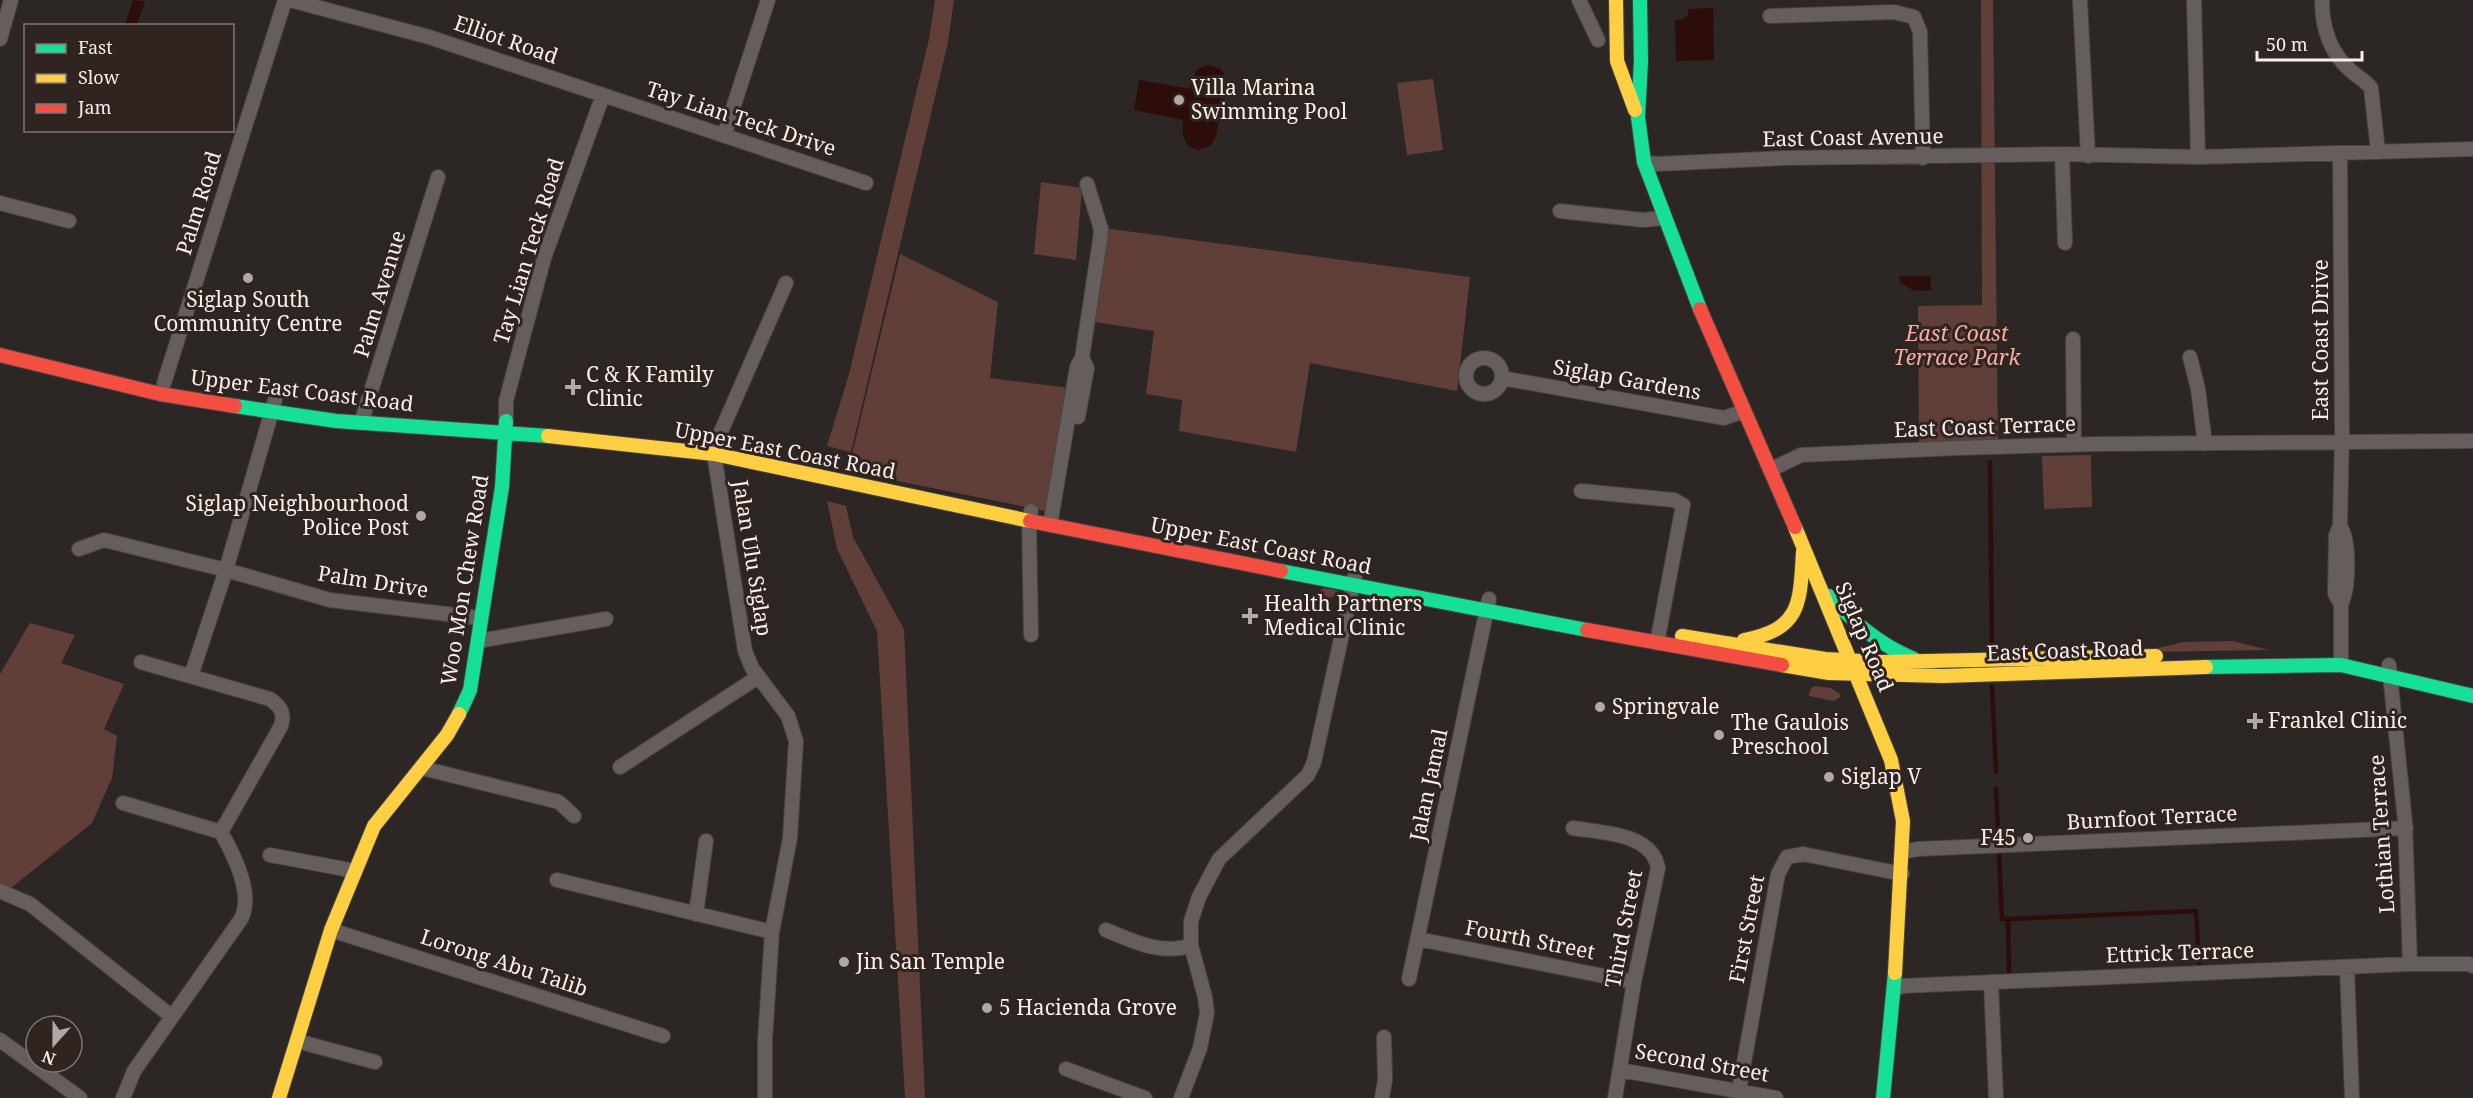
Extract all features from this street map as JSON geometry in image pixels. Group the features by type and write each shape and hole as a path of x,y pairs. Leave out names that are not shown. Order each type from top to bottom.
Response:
{"main road":[{"name":"Siglap Road","path":"1616,0 1617,61 1638,117"},
{"name":"Siglap Road","path":"1640,0 1641,61 1638,117 1644,162 1688,282 1858,675 1891,760 1904,821 1894,990 1883,1098"},
{"name":"Upper East Coast Road","path":"0,345 164,383 273,405"},
{"name":"Upper East Coast Road","path":"0,355 160,394 273,405 363,418 506,427 715,448 845,473 1030,516 1054,518 1354,580 1488,605"},
{"name":"Woo Mon Chew Road","path":"279,1098 332,930 374,826 447,735 465,705 470,690 502,486 506,427"},
{"path":"1730,642 1770,636 1786,625 1800,599 1804,548"},
{"path":"1820,587 1864,633 1895,652 1924,663"},
{"name":"East Coast Road","path":"1488,605 1829,673 1858,675 1943,676 2290,664 2342,659"},
{"name":"East Coast Road","path":"1658,638 1730,642 1773,651 1851,661 1924,663 2342,659 2473,696"},
{"name":"East Coast Road","path":"2389,671 2473,686"}],"street":[{"path":"0,39 11,0"},
{"name":"Palm Road","path":"164,383 285,0"},
{"name":"Elliot Road","path":"290,0 429,37 603,95"},
{"path":"724,136 768,0"},
{"path":"1579,0 1598,40"},
{"path":"2080,0 2088,156"},
{"path":"2194,0 2198,157"},
{"path":"2322,0 2324,32 2333,49 2348,68 2371,88 2378,152"},
{"path":"1770,16 1894,12 1914,17 1920,32 1923,158"},
{"name":"Tay Lian Teck Drive","path":"603,95 866,183"},
{"name":"Tay Lian Teck Road","path":"506,427 506,401 544,258 603,95"},
{"name":"East Coast Avenue","path":"1644,162 1656,164 1785,158 1923,158 2062,154 2198,157 2473,149"},
{"path":"2062,154 2065,243"},
{"name":"East Coast Drive","path":"2340,154 2342,444 2340,526 2336,535 2335,594 2341,604 2342,659"},
{"name":"Palm Avenue","path":"363,418 438,177"},
{"path":"1054,518 1077,367 1082,358 1100,240 1101,229 1088,184"},
{"path":"0,203 69,220"},
{"path":"1560,211 1643,220 1665,218"},
{"name":"Upper East Coast Road","path":"715,448 786,283"},
{"path":"2073,339 2074,445"},
{"path":"2190,357 2198,389 2205,444"},
{"name":"Siglap Gardens","path":"1502,378 1724,418 1744,411"},
{"path":"191,676 226,570 273,405"},
{"name":"East Coast Terrace","path":"1770,470 1802,455 1819,454 2074,445 2473,441"},
{"name":"Jalan Ulu Siglap","path":"715,448 744,645 750,664 758,678 788,716 796,741 790,838 771,932 765,1040 765,1098"},
{"path":"1581,491 1674,500 1683,505 1658,638"},
{"path":"1030,516 1031,635"},
{"name":"Palm Drive","path":"79,549 104,540 226,570 330,600 480,618"},
{"path":"1181,1098 1200,1048 1207,1013 1191,945 1193,915 1214,866 1300,784 1311,769 1354,580"},
{"name":"Jalan Jamal","path":"1409,979 1488,605"},
{"path":"478,641 606,619"},
{"path":"141,662 270,699 282,711 284,718 281,726 221,832"},
{"name":"Lothian Terrace","path":"2389,671 2406,828 2410,964"},
{"path":"620,767 758,678"},
{"path":"422,768 559,802 574,816"},
{"path":"123,802 221,832"},
{"name":"Third Street","path":"1573,828 1644,844 1657,860 1658,868 1615,1098"},
{"name":"Burnfoot Terrace","path":"1902,852 1918,849 2406,828"},
{"path":"123,1098 134,1071 245,913 246,894 221,832"},
{"path":"696,914 706,841"},
{"path":"270,855 355,871"},
{"name":"First Street","path":"1739,1090 1778,874 1787,857 1803,855 1902,874"},
{"path":"557,880 771,932"},
{"path":"0,891 30,904 171,1016"},
{"name":"Lorong Abu Talib","path":"332,930 663,1036"},
{"path":"1106,930 1144,946 1178,950 1191,945"},
{"name":"Fourth Street","path":"1418,939 1635,982"},
{"name":"Ettrick Terrace","path":"1894,990 1902,987 1991,982 2410,964 2471,965"},
{"path":"2347,968 2352,1098"},
{"path":"1991,982 1996,1098"},
{"path":"1382,1098 1385,1080 1384,1037"},
{"path":"0,1040 80,1098"},
{"path":"297,1041 375,1062"},
{"path":"1066,1069 1145,1098"},
{"name":"Second Street","path":"1620,1070 1776,1098"}],"green space":[{"path":"935,0 954,0 948,42 851,452 827,446 849,374 929,39"},
{"name":"East Coast Terrace Park","path":"1981,0 1993,0 1998,446 1919,449 1918,306 1982,305"},
{"path":"1433,79 1443,150 1407,155 1397,83"},
{"path":"1041,182 1082,188 1076,260 1034,254"},
{"path":"1103,228 1470,277 1457,391 1310,363 1296,452 1179,431 1182,400 1146,394 1154,331 1088,321"},
{"path":"900,254 998,302 990,378 1077,389 1056,513 848,471"},
{"path":"2091,455 2092,507 2044,509 2042,456"},
{"path":"827,501 846,506 853,537 904,629 925,1098 905,1098 877,631 837,549"},
{"path":"1324,588 1336,590 1341,594 1328,598 1315,594"},
{"path":"30,623 75,635 61,663 124,684 104,729 117,736 112,778 92,823 11,888 0,883 0,674"},
{"path":"2233,641 2269,650 2149,652 2148,650 2184,642"},
{"path":"1814,686 1831,688 1840,694 1840,697 1834,701 1809,696"}],"shaded area":[{"path":"133,0 145,1 137,24 125,24"},
{"path":"1713,8 1714,60 1676,61 1675,20 1683,19 1688,15 1688,9"},
{"name":"Villa Marina Swimming Pool","path":"1209,65 1224,73 1226,85 1216,136 1210,146 1199,150 1189,146 1183,135 1183,120 1134,110 1139,80 1190,89 1198,70"},
{"path":"1899,276 1930,276 1931,290 1915,291 1900,283"}],"waterway":[{"path":"1990,462 1992,647"},
{"path":"1992,686 1996,772"},
{"path":"1996,789 2002,919 2008,919 2009,973"},
{"path":"2008,919 2196,911 2199,964"}],"traffic: fast":[{"path":"1640,0 1641,61 1638,117 1644,162 1700,309"},
{"path":"235,406 336,421 548,436"},
{"path":"459,714 470,690 502,487 506,421"},
{"path":"1281,571 1587,630"},
{"path":"1829,596 1868,632 1914,659"},
{"path":"2206,667 2341,665 2473,696"},
{"path":"1883,1098 1895,973"}],"traffic: slow":[{"path":"1616,0 1617,61 1635,110"},
{"path":"548,436 714,454 1030,521"},
{"path":"1795,527 1891,760 1903,821 1895,973"},
{"path":"1744,640 1777,629 1794,611 1801,586 1803,552"},
{"path":"1682,636 1825,659 1881,662 2156,656"},
{"path":"1782,665 1829,673 1943,676 2206,667"},
{"path":"279,1098 331,930 374,826 447,735 459,714"}],"traffic: jam":[{"path":"1700,309 1795,527"},
{"path":"0,355 160,394 235,406"},
{"path":"1030,521 1281,571"},
{"path":"1587,630 1782,665"}],"place":[{"name":"Villa Marina Swimming Pool","path":"1179,100"},
{"name":"Siglap South Community Centre","path":"248,278"},
{"name":"C & K Family Clinic","path":"573,387"},
{"name":"Siglap Neighbourhood Police Post","path":"421,516"},
{"name":"Health Partners Medical Clinic","path":"1250,616"},
{"name":"Springvale","path":"1600,707"},
{"name":"Frankel Clinic","path":"2255,721"},
{"name":"The Gaulois Preschool","path":"1719,735"},
{"name":"Siglap V","path":"1829,777"},
{"name":"F45","path":"2028,838"},
{"name":"Jin San Temple","path":"844,962"},
{"name":"5 Hacienda Grove","path":"987,1008"}]}
